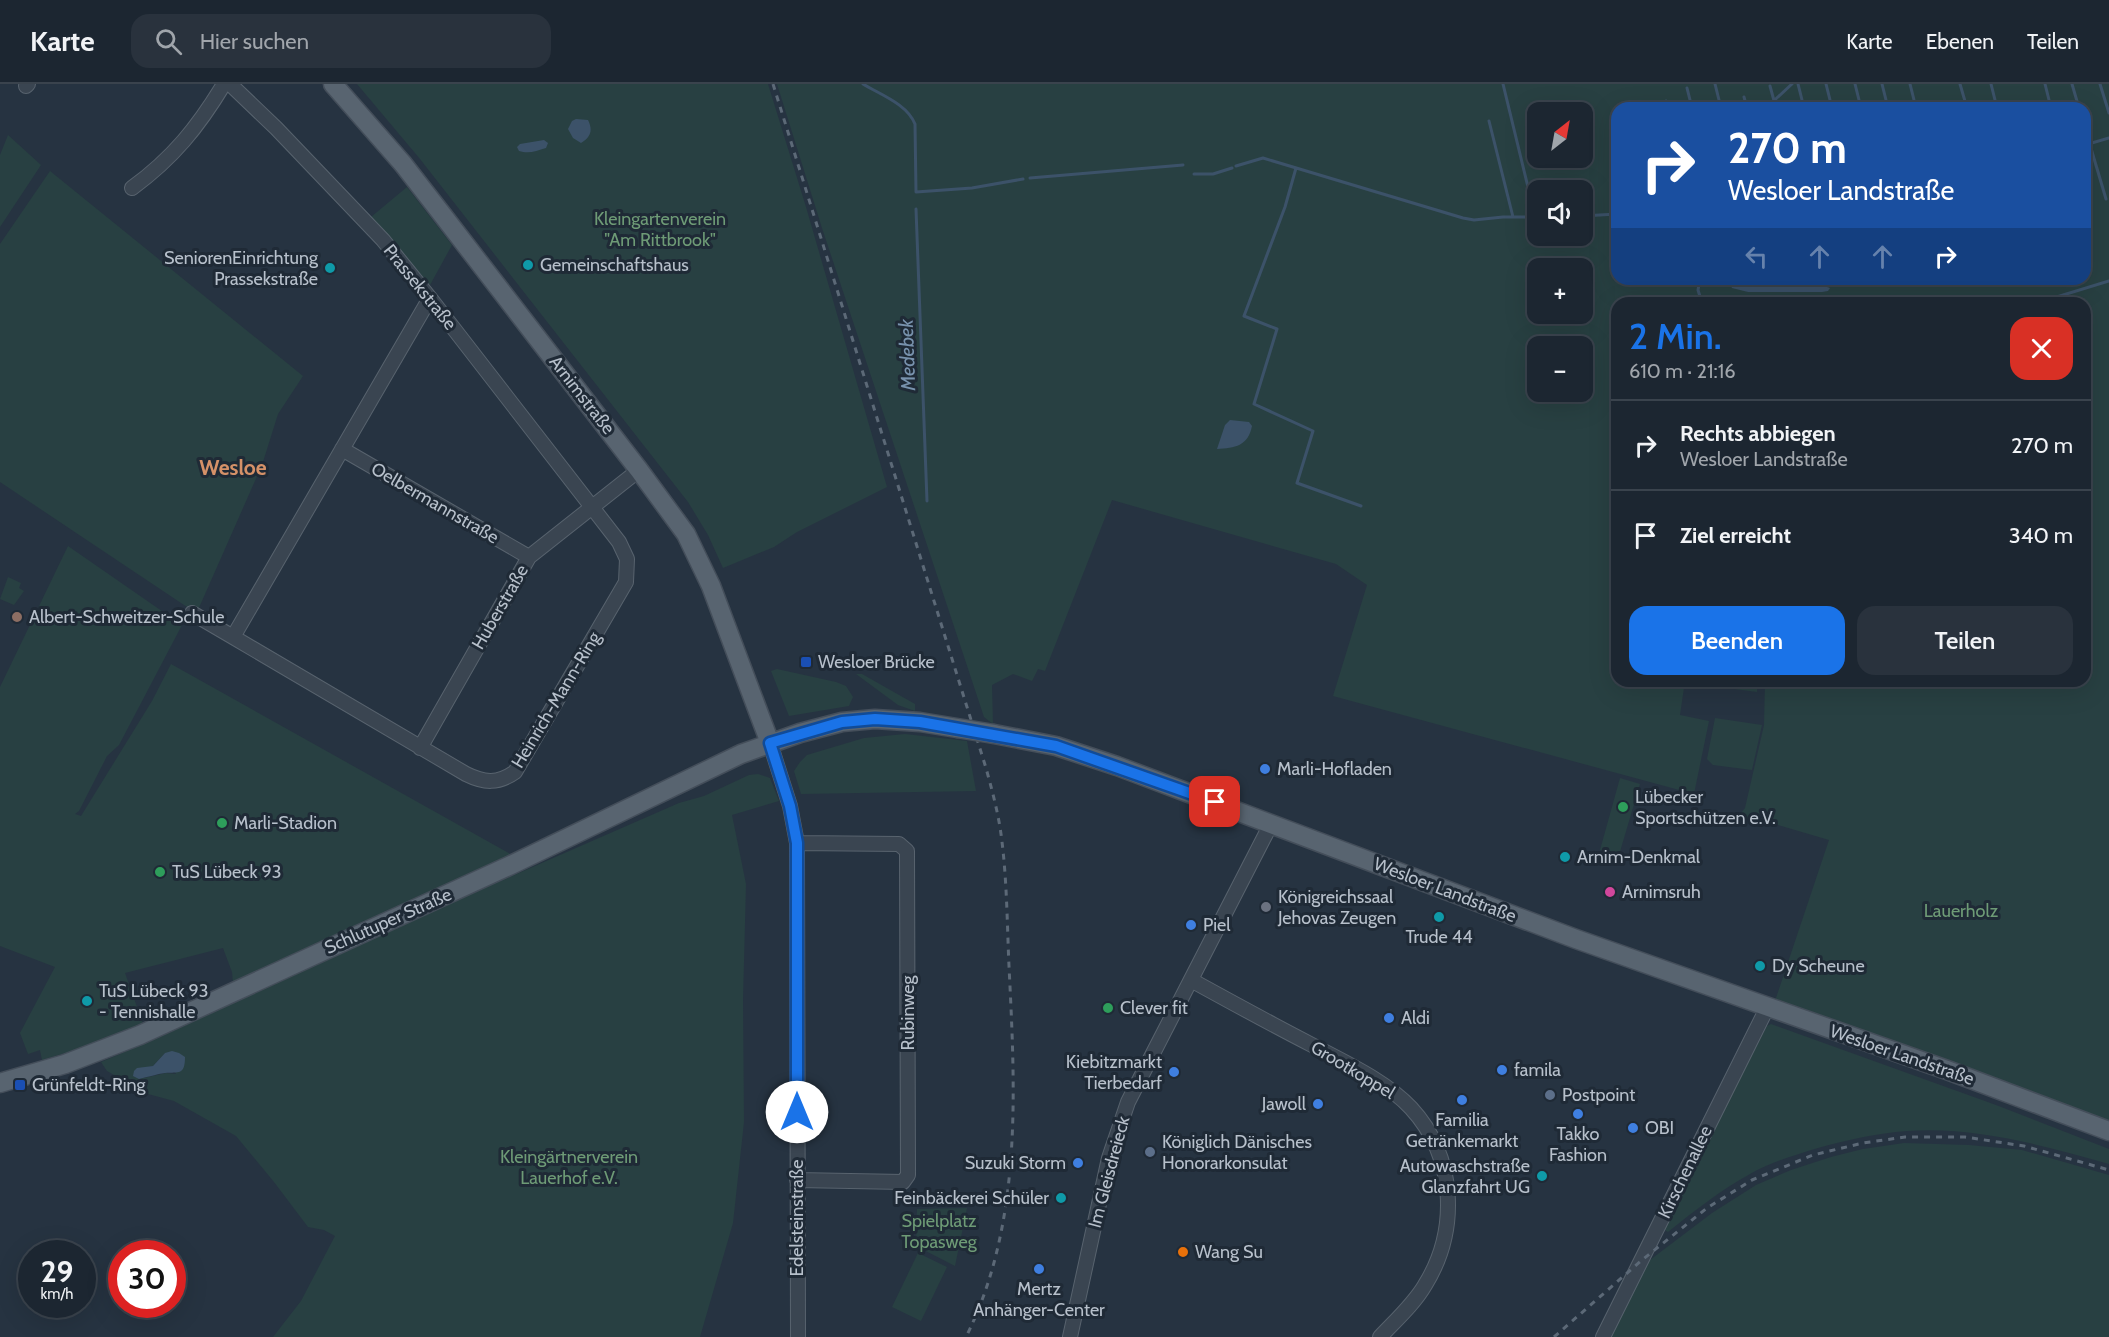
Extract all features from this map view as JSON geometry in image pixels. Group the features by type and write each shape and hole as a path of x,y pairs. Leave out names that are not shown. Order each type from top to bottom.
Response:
{"main road":[{"name":"Arnimstraße","path":"333,84 403,164 686,534 711,586 770,743"},
{"name":"Wesloer Landstraße","path":"770,743 842,722 875,719 920,722 1056,746 1157,781 1576,939 1947,1070 2109,1131"},
{"name":"Schlutuper Straße","path":"0,1083 65,1064 140,1035 511,865 741,754 770,743"}],"street":[{"path":"132,188 156,171 181,146 205,116 224,84"},
{"name":"Prassekstraße","path":"230,84 276,128 365,222 430,298 591,506"},
{"path":"233,638 430,298"},
{"name":"Oelbermannstraße","path":"342,449 529,557"},
{"name":"Huberstraße","path":"420,748 529,557 639,470"},
{"name":"Heinrich-Mann-Ring","path":"192,613 477,780 489,782 504,780 515,772 626,582 627,559 619,542 591,506"},
{"name":"Edelsteinstraße","path":"770,743 790,806 797,843 798,1337"},
{"name":"Im Gleisdreieck","path":"1070,1337 1114,1138 1137,1083 1271,824"},
{"name":"Rubinweg","path":"797,843 899,844 908,851 908,1175 903,1182 797,1180"},
{"name":"Grootkoppel","path":"1191,980 1364,1073 1410,1107 1432,1137 1449,1192 1447,1229 1436,1265 1424,1287 1380,1337"},
{"name":"Kirschenallee","path":"1603,1337 1767,1008"}],"green space":[{"name":"Kleingartenverein \"Am Rittbrook\"","path":"357,84 768,84 887,487 797,532 774,547 723,568 708,535 688,502 420,159"},
{"name":"Lauerholz","path":"777,84 2109,84 2109,1125 1775,1001 1829,840 1751,817 1746,824 1741,822 1740,814 1745,808 1764,725 1765,687 2091,687 2091,297 1611,297 1611,687 1684,687 1680,715 1709,721 1694,794 1333,696 1367,585 1336,564 1112,500 1045,671 1038,669 1032,681 1013,674 992,685 993,724 984,717 822,228"},
{"path":"8,135 41,165 0,227 0,155"},
{"path":"50,171 303,376 278,414 262,465 198,610 190,609 0,482 0,244"},
{"path":"407,187 452,245 430,285 371,217"},
{"path":"68,546 182,625 119,745 107,756 79,811 75,814 81,816 152,701 171,664 514,856 233,983 232,972 223,948 125,973 143,1024 85,1047 42,1060 40,1050 28,1054 20,1033 55,967 0,946 0,687"},
{"path":"8,577 21,583 19,588 24,591 14,605 0,599"},
{"path":"777,669 836,682 846,686 853,697 849,706 789,716 771,671"},
{"path":"856,674 862,674 915,704 915,711 898,705"},
{"path":"1719,687 1757,687 1757,692"},
{"path":"1715,718 1762,725 1752,770 1713,765 1707,759"},
{"path":"905,734 967,741 976,791 801,794 794,771 807,755 864,738"},
{"name":"Kleingärtnerverein Lauerhof e.V.","path":"758,774 770,778 779,801 732,815 746,884 743,1000 744,1122 733,1223 700,1337 273,1337 301,1301 335,1236 324,1230 308,1227 236,1136 174,1101 148,1094 107,1071 101,1062 462,898 679,803 704,796 749,775","holes":["165,1053 176,1074 166,1073 139,1079 144,1068 153,1066"]},
{"name":"Lübecker Sportschützen e.V.","path":"1620,778 1640,784 1619,855 1600,850"},
{"path":"1771,1024 1996,1105 2109,1149 2109,1164 2035,1144 1984,1134 1933,1130 1885,1133 1818,1148 1766,1166 1718,1194 1668,1232 1663,1229 1767,1026"},
{"path":"1904,1143 1969,1145 2022,1150 2109,1175 2109,1337 1610,1337 1646,1263 1712,1213 1756,1185 1791,1170 1863,1149"},
{"name":"Spielplatz Topasweg","path":"967,1208 955,1266 916,1246 917,1209"},
{"path":"918,1253 947,1267 921,1321 892,1307"}],"water":[{"path":"588,120 590,127 589,136 581,143 573,138 568,129 572,121"},
{"path":"544,140 548,143 546,148 536,151 523,152 517,147 520,144"},
{"path":"1730,285 1821,285 1830,288 1822,292 1748,292 1732,288"},
{"path":"1230,420 1249,422 1252,426 1250,433 1240,445 1217,449 1225,425"},
{"path":"172,1051 185,1057 182,1070 139,1079 133,1076 137,1068 153,1066 165,1053"}],"waterway":[{"name":"Medebek","path":"863,84 900,105 915,124 916,192 972,188 1023,179"},
{"path":"1503,84 1527,183"},
{"path":"1715,84 1720,102"},
{"path":"1772,102 1792,84"},
{"path":"1798,84 1802,102"},
{"path":"1826,84 1830,102"},
{"path":"1855,84 1860,102"},
{"path":"1882,84 1886,102"},
{"path":"1910,84 1914,102"},
{"path":"1960,84 1965,102"},
{"path":"1991,84 1996,102"},
{"path":"2045,84 2050,102"},
{"path":"2072,84 2077,102"},
{"path":"2100,84 2109,113"},
{"path":"1770,86 1774,102"},
{"path":"1687,88 1690,102"},
{"path":"1744,97 1745,102"},
{"path":"1489,121 1513,217"},
{"path":"2091,143 2109,138"},
{"path":"2091,148 2106,199"},
{"path":"1236,166 1263,158 1463,218 1474,220 1527,217"},
{"path":"1030,178 1183,165"},
{"path":"1194,174 1213,174 1232,168"},
{"path":"1296,168 1285,207 1244,316 1277,329 1254,404 1313,431 1297,483 1361,506"},
{"name":"Medebek","path":"916,209 927,501"},
{"path":"1593,215 1611,214"},
{"path":"2057,297 2109,281"},
{"path":"1699,285 1700,297"}],"railway":[{"path":"773,84 986,768 1000,826 1006,884 1013,1060 1011,1155 998,1248 984,1293 966,1337"},
{"path":"1554,1337 1642,1260 1707,1208 1752,1180 1813,1155 1863,1143 1905,1137 1965,1137 2024,1146 2109,1170"}],"place":[{"name":"Gemeinschaftshaus","path":"528,265"},
{"name":"SeniorenEinrichtung Prassekstraße","path":"330,268"},
{"name":"Albert-Schweitzer-Schule","path":"17,617"},
{"name":"Wesloer Brücke","path":"806,662"},
{"name":"Marli-Hofladen","path":"1265,769"},
{"name":"Lübecker Sportschützen e.V.","path":"1623,807"},
{"name":"Marli-Stadion","path":"222,823"},
{"name":"Arnim-Denkmal","path":"1565,857"},
{"name":"TuS Lübeck 93","path":"160,872"},
{"name":"Arnimsruh","path":"1610,892"},
{"name":"Königreichssaal Jehovas Zeugen","path":"1266,907"},
{"name":"Trude 44","path":"1439,917"},
{"name":"Piel","path":"1191,925"},
{"name":"Dy Scheune","path":"1760,966"},
{"name":"TuS Lübeck 93 - Tennishalle","path":"87,1001"},
{"name":"Clever fit","path":"1108,1008"},
{"name":"Aldi","path":"1389,1018"},
{"name":"famila","path":"1502,1070"},
{"name":"Kiebitzmarkt Tierbedarf","path":"1174,1072"},
{"name":"Grünfeldt-Ring","path":"20,1085"},
{"name":"Postpoint","path":"1550,1095"},
{"name":"Familia Getränkemarkt","path":"1462,1100"},
{"name":"Jawoll","path":"1318,1104"},
{"name":"Takko Fashion","path":"1578,1114"},
{"name":"OBI","path":"1633,1128"},
{"name":"Königlich Dänisches Honorarkonsulat","path":"1150,1152"},
{"name":"Suzuki Storm","path":"1078,1163"},
{"name":"Autowaschstraße Glanzfahrt UG","path":"1542,1176"},
{"name":"Feinbäckerei Schüler","path":"1061,1198"},
{"name":"Wang Su","path":"1183,1252"},
{"name":"Mertz Anhänger-Center","path":"1039,1269"}],"district":[{"name":"Wesloe","path":"233,468"}],"route":[{"path":"797,1112 797,843 795,823 770,743 842,722 875,719 920,722 1056,746 1215,802"}]}
